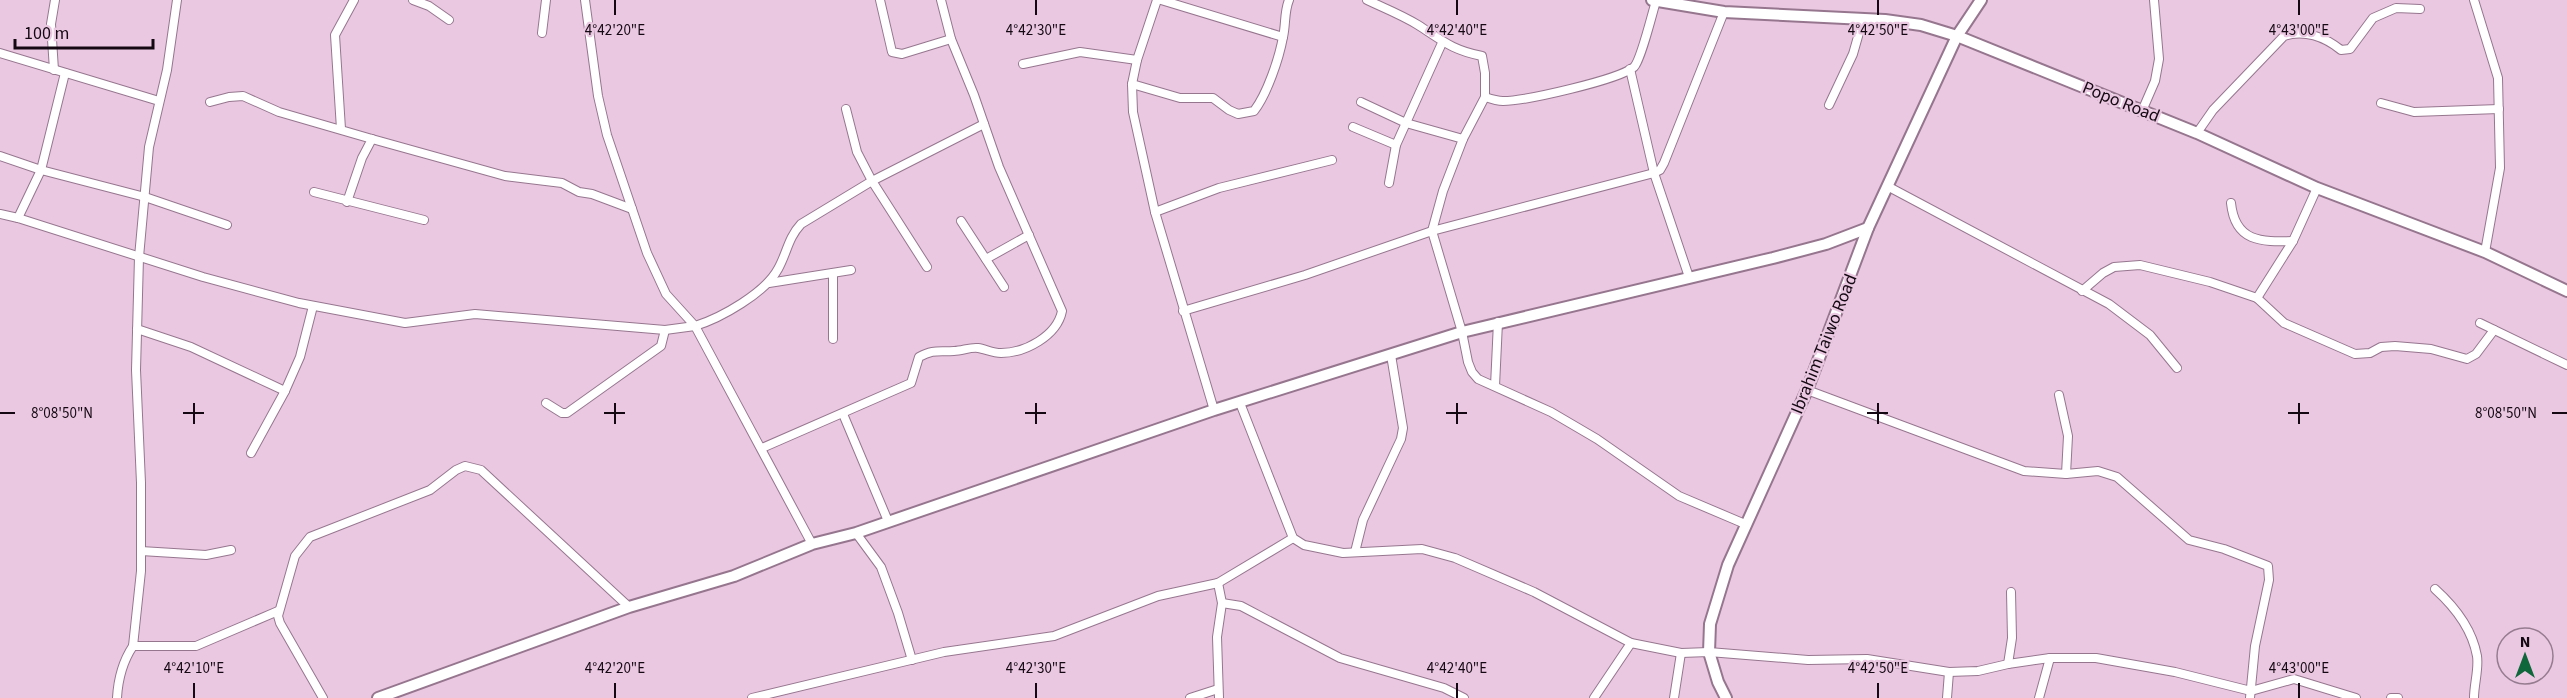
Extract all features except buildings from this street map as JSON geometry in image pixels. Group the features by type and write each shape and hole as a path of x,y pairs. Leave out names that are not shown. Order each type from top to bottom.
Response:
{"main road":[{"name":"Ibrahim Taiwo Road","path":"1726,698 1718,682 1709,652 1710,624 1715,604 1745,524 1807,390 1869,228 1957,36 1981,0"},
{"name":"Popo Road","path":"1654,1 1724,12 1863,19 1921,25 1957,36 2197,133 2317,188 2486,252 2567,291"},
{"path":"378,698 629,607 734,576 812,544 856,533 1214,410 1462,332 1773,258 1869,228"}],"street":[{"path":"54,70 51,24 55,0"},
{"path":"117,698 117,685 133,646 141,581 135,370 139,257 149,147 167,70 177,0"},
{"path":"341,129 335,35 354,0"},
{"path":"413,0 429,6 449,20"},
{"path":"542,33 546,0"},
{"path":"585,0 604,125 646,253 666,294 695,326 812,544"},
{"path":"880,0 892,52 902,54 951,39"},
{"path":"762,448 910,383 919,357 925,354 938,349 953,351 976,348 1000,353 1016,351 1033,344 1055,329 1062,311 999,166 951,39 941,0"},
{"path":"1214,410 1155,212 1133,112 1132,84 1137,60 1159,0 1283,37"},
{"path":"1132,84 1180,98 1214,98 1228,110 1238,114 1254,111 1262,101 1283,37 1289,0"},
{"path":"1367,0 1418,25 1442,43 1465,53 1482,56 1485,97 1463,140 1443,191 1432,231 1472,372 1478,379 1551,412 1597,439 1679,496 1745,524"},
{"path":"2142,111 2155,81 2159,58 2154,0"},
{"path":"1485,97 1502,101 1527,98 1612,78 1630,69 1638,62 1654,1"},
{"path":"2475,1 2498,78 2500,168 2486,252"},
{"path":"2197,133 2213,110 2284,36 2297,31 2324,39 2341,50 2350,49 2377,15 2396,8 2420,9"},
{"path":"1183,311 1305,275 1432,231 1660,170 1724,12"},
{"path":"1829,105 1853,54 1863,19"},
{"path":"1389,183 1396,145 1442,43"},
{"path":"1023,64 1080,52 1137,60"},
{"path":"0,53 159,100"},
{"path":"1630,69 1654,173 1689,277"},
{"path":"18,218 40,170 65,73"},
{"path":"210,102 243,96 279,112 506,176 562,183 579,192 592,194 632,209"},
{"path":"1361,102 1406,123 1463,140"},
{"path":"2381,103 2414,112 2499,109"},
{"path":"846,109 857,152 872,181 927,267"},
{"path":"0,214 139,257 313,306 405,323 476,314 665,330 695,326 713,320 769,283 779,267 791,234 801,224 872,181 984,124"},
{"path":"1353,127 1396,145"},
{"path":"347,202 362,158 372,139"},
{"path":"0,156 40,170 145,197 227,225"},
{"path":"1155,212 1219,188 1332,160"},
{"path":"1889,187 2109,304 2150,335 2177,368"},
{"path":"2257,298 2293,241 2317,188"},
{"path":"314,192 424,220"},
{"path":"2231,203 2232,212 2242,233 2251,238 2269,242 2293,241"},
{"path":"961,221 1004,287"},
{"path":"986,259 1029,236"},
{"path":"2082,291 2114,267 2126,264 2140,265 2210,282 2257,298 2284,323 2355,354 2395,346 2431,349 2466,359 2476,354 2494,330"},
{"path":"769,283 851,270"},
{"path":"833,273 833,339"},
{"path":"251,453 285,391 300,357 313,306"},
{"path":"1495,386 1498,322"},
{"path":"2480,323 2567,365"},
{"path":"137,328 191,347 285,391"},
{"path":"546,403 562,413 567,413 661,346 665,330"},
{"path":"1355,552 1363,520 1401,439 1403,428 1391,355"},
{"path":"1807,390 2024,471 2066,474 2098,471 2117,477 2189,540 2224,549 2268,566 2269,580 2255,646 2251,694"},
{"path":"2059,395 2068,436 2066,474"},
{"path":"1240,403 1293,537 1304,545 1323,550 1355,552 1422,549 1455,558 1534,592 1631,643 1682,653 1709,652 1808,660 1868,659 1949,672 1978,671 2050,658 2096,658 2175,672 2251,694 2294,679 2356,698"},
{"path":"843,414 888,521"},
{"path":"323,698 280,623 278,611 295,556 310,537 430,490 465,466 481,470 629,607"},
{"path":"856,533 881,567 912,660"},
{"path":"752,698 944,652 1054,636 1158,596 1218,583 1293,537"},
{"path":"141,551 206,555 231,550"},
{"path":"1190,698 1219,694 1217,637 1222,603 1218,583"},
{"path":"2435,589 2456,609 2469,632 2476,655 2474,698"},
{"path":"2008,664 2012,638 2011,592"},
{"path":"1222,603 1241,606 1340,658 1444,688 1464,698"},
{"path":"133,646 196,646 278,611"},
{"path":"1594,698 1631,643"},
{"path":"1674,698 1682,653"},
{"path":"2039,698 2050,658"},
{"path":"1947,698 1949,672"},
{"path":"2391,698 2398,698"}]}
